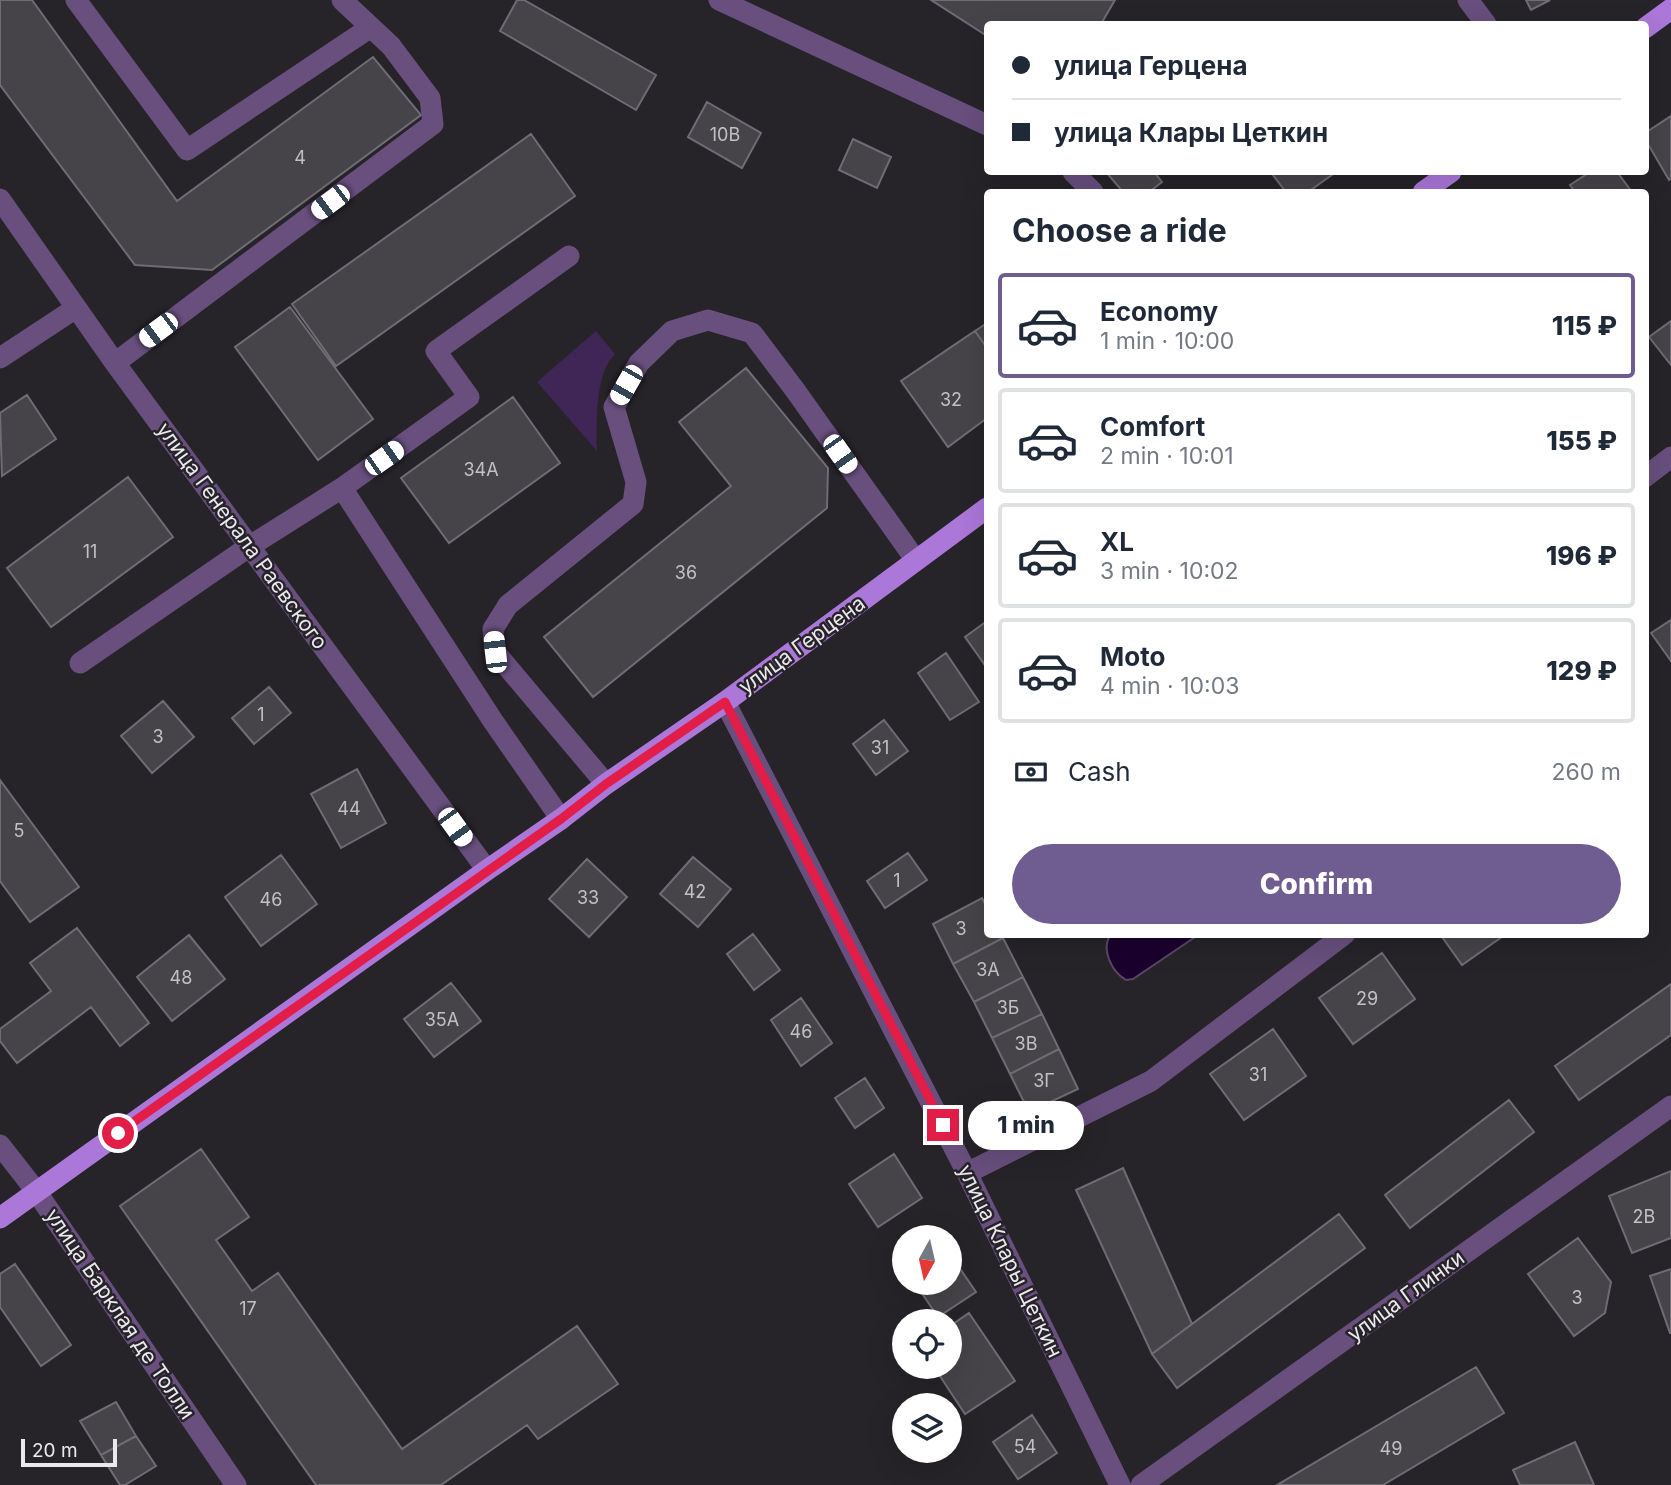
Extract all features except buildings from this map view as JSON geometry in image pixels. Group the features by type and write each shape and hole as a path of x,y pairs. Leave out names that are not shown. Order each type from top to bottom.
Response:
{"main road":[{"path":"1649,25 1671,9"},
{"path":"1427,189 1447,175"},
{"name":"улица Герцена","path":"0,1218 561,819 606,784 725,702 984,510"}],"street":[{"path":"76,0 187,150 370,27"},
{"path":"115,363 433,124 430,98 391,46 342,0"},
{"path":"719,0 984,124"},
{"path":"1468,0 1484,21"},
{"path":"1076,175 1090,189"},
{"name":"улица Генерала Раевского","path":"0,199 115,363 487,870"},
{"path":"80,663 342,488 469,397 436,351 569,256"},
{"path":"0,358 76,308"},
{"path":"606,784 495,652 493,629 508,605 633,504 636,482 614,407 639,363 672,331 708,320 752,333 915,559"},
{"path":"1649,474 1671,457"},
{"path":"342,488 493,721 561,819"},
{"name":"улица Клары Цеткин","path":"725,702 967,1173 1120,1485"},
{"path":"967,1173 1151,1081 1339,938"},
{"name":"улица Глинки","path":"1140,1485 1671,1106"},
{"name":"улица Барклая де Толли","path":"0,1145 36,1191 236,1485"}],"shaded area":[{"path":"596,331 615,354 608,363 600,386 597,451 537,382"},
{"path":"1194,938 1133,979 1126,980 1116,972 1109,960 1108,940"}],"route":[{"path":"118,1133 725,702 943,1125"}]}
